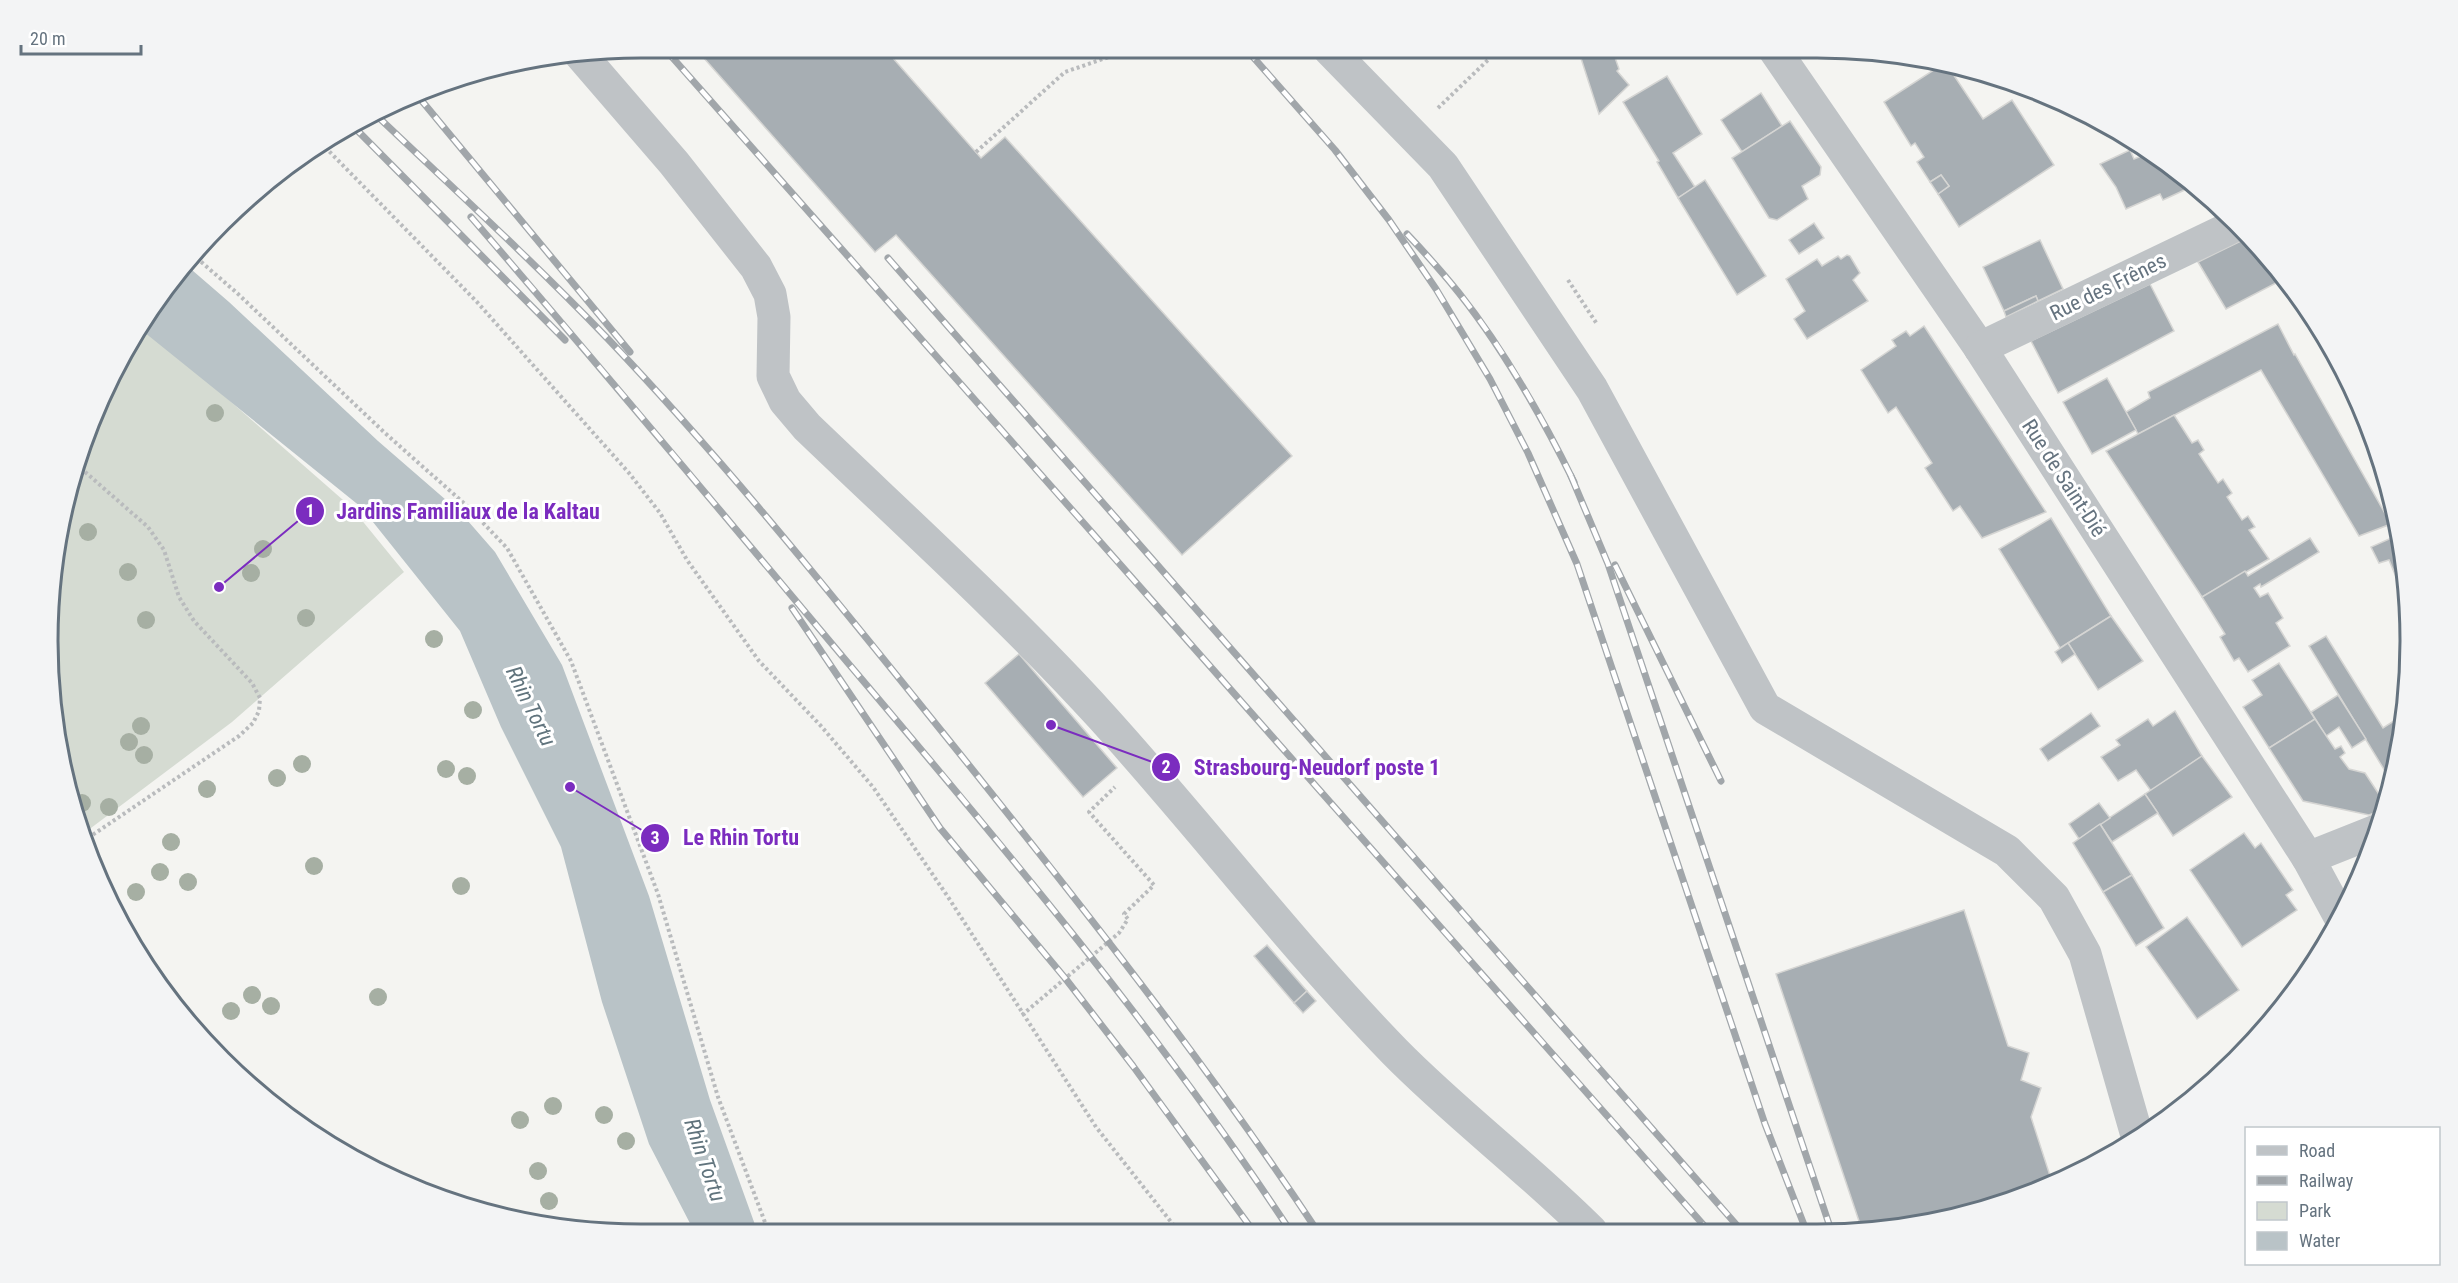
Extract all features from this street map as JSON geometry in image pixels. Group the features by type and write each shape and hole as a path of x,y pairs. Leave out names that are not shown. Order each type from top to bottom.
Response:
{"street":[{"path":"1338,58 1443,166 1592,389 1765,708 2007,851 2054,898 2085,954 2135,1129"},
{"name":"Rue de Saint-Dié","path":"1780,58 1980,348 2308,858 2335,907"},
{"path":"586,61 674,163 756,267 770,294 774,317 773,376 785,401 807,427 976,588 1101,716 1279,924 1395,1052 1467,1120 1550,1190 1584,1224"},
{"name":"Rue des Frênes","path":"1980,348 2229,229"},
{"path":"2308,858 2367,835"}],"path":[{"path":"976,152 1065,72 1104,58"},
{"path":"1431,115 1490,59 1488,58"},
{"path":"328,151 477,302 630,473 660,513 693,569 759,661 821,726 873,787 948,897 1096,1127 1173,1224"},
{"path":"200,261 467,506 507,548 571,661 658,894 718,1097 766,1224"},
{"path":"1561,271 1598,326"},
{"path":"84,471 148,527 164,550 179,597 194,621 252,683 260,698 259,711 253,723 239,736 92,836"},
{"path":"1022,1015 1119,933 1128,919 1124,914 1154,885 1089,812 1141,763"}],"green space":[{"path":"149,330 351,507 404,572 232,722 89,829 78,792 63,718 58,642 63,565 78,491 89,454 119,384"}],"water":[{"name":"Rhin Tortu","path":"192,270 378,441 461,513 495,552 562,665 649,896 710,1100 755,1224 690,1224 649,1144 602,1002 561,847 501,727 460,631 361,507 147,334"}],"building":[{"path":"704,58 893,58 981,158 1005,137 1292,456 1182,555 896,235 875,252"},
{"path":"1581,58 1615,58 1619,69 1617,71 1629,85 1599,114"},
{"path":"1933,71 1954,75 1983,119 2012,100 2054,165 1959,227 1938,194 1949,186 1941,175 1930,182 1917,162 1924,157 1915,143 1911,146 1884,102"},
{"path":"1667,76 1702,134 1673,153 1695,187 1678,198 1657,162 1659,161 1623,102"},
{"path":"1761,93 1782,126 1742,152 1721,120"},
{"path":"1790,121 1821,167 1820,175 1802,186 1808,199 1777,220 1769,218 1732,158"},
{"path":"2129,150 2134,159 2140,157 2185,190 2163,200 2160,194 2126,209 2116,187 2100,164"},
{"path":"1941,175 1949,186 1938,194 1930,182"},
{"path":"1705,180 1766,276 1737,295 1678,198"},
{"path":"1814,223 1824,238 1799,254 1789,240"},
{"path":"2040,240 2063,289 2038,301 2036,296 2004,311 1983,267"},
{"path":"2240,241 2276,283 2226,309 2198,262"},
{"path":"1847,255 1850,256 1860,273 1853,280 1868,301 1807,339 1794,319 1805,311 1786,279 1817,259 1822,266 1838,256 1841,259"},
{"path":"2150,284 2174,331 2058,393 2031,341"},
{"path":"2036,296 2038,301 2006,317 2004,311"},
{"path":"2278,324 2385,513 2387,525 2359,536 2261,370 2138,434 2126,412 2150,398 2148,392"},
{"path":"1924,326 2046,512 1982,538 1960,506 1953,511 1925,468 1932,463 1896,407 1888,413 1861,370 1896,346 1892,340 1906,331 1910,336"},
{"path":"2107,378 2136,430 2092,454 2063,402"},
{"path":"2174,415 2192,443 2198,440 2204,450 2199,454 2218,483 2223,479 2232,493 2227,497 2242,520 2248,516 2255,527 2249,530 2269,559 2202,597 2106,451"},
{"path":"2051,518 2111,616 2060,648 1999,549"},
{"path":"2310,538 2319,552 2261,587 2260,584 2254,588 2260,597 2268,593 2283,618 2276,623 2290,646 2248,672 2239,658 2234,661 2220,637 2225,634 2202,597 2245,571 2248,576"},
{"path":"2390,539 2396,577 2389,560 2379,563 2371,547"},
{"path":"2111,616 2143,661 2098,690 2068,643"},
{"path":"2326,636 2383,728 2395,721 2385,771 2309,646"},
{"path":"2068,643 2075,654 2062,663 2055,652"},
{"path":"1019,654 1117,768 1083,797 985,683"},
{"path":"2279,663 2315,719 2269,748 2243,707 2262,695 2252,680"},
{"path":"2338,695 2366,739 2352,748 2339,727 2326,736 2311,712"},
{"path":"2175,711 2202,756 2151,791 2136,770 2118,781 2101,757 2120,745 2116,740 2148,719 2153,726"},
{"path":"2091,713 2100,726 2048,761 2040,749"},
{"path":"2315,719 2335,749 2341,746 2345,753 2340,757 2349,769 2365,773 2379,795 2374,813 2369,815 2303,801 2269,748"},
{"path":"2202,756 2232,797 2173,836 2145,794"},
{"path":"2145,794 2158,813 2112,842 2100,824"},
{"path":"2099,803 2110,818 2079,839 2069,824"},
{"path":"2100,824 2132,875 2103,892 2073,843"},
{"path":"2244,833 2255,848 2261,843 2293,890 2286,895 2297,910 2242,947 2190,870"},
{"path":"2132,875 2164,928 2136,946 2103,892"},
{"path":"1964,910 2008,1046 2029,1053 2021,1080 2041,1088 2031,1117 2050,1175 2004,1194 1967,1205 1893,1220 1860,1223 1776,974"},
{"path":"2187,917 2239,990 2197,1019 2146,947"},
{"path":"1267,945 1307,991 1294,1003 1254,956"},
{"path":"1307,991 1316,1001 1303,1013 1294,1003"}],"railway":[{"path":"673,58 1703,1224"},
{"path":"1254,58 1335,150 1389,220 1436,289 1490,379 1528,453 1577,564 1765,1124 1804,1224"},
{"path":"422,101 630,352"},
{"path":"382,120 522,253 608,339 786,540 1097,927 1188,1047 1313,1224"},
{"path":"359,132 565,340"},
{"path":"471,217 1021,870 1188,1084 1286,1224"},
{"path":"1407,234 1453,286 1492,338 1549,432 1574,482"},
{"path":"888,258 1736,1224"},
{"path":"1571,476 1608,564 1829,1224"},
{"path":"1615,565 1721,781"},
{"path":"792,608 940,828 1065,978 1133,1066 1248,1224"}],"place":[{"name":"Jardins Familiaux de la Kaltau","path":"219,587"},
{"name":"Strasbourg-Neudorf poste 1","path":"1051,725"},
{"name":"Le Rhin Tortu","path":"570,787"}]}
